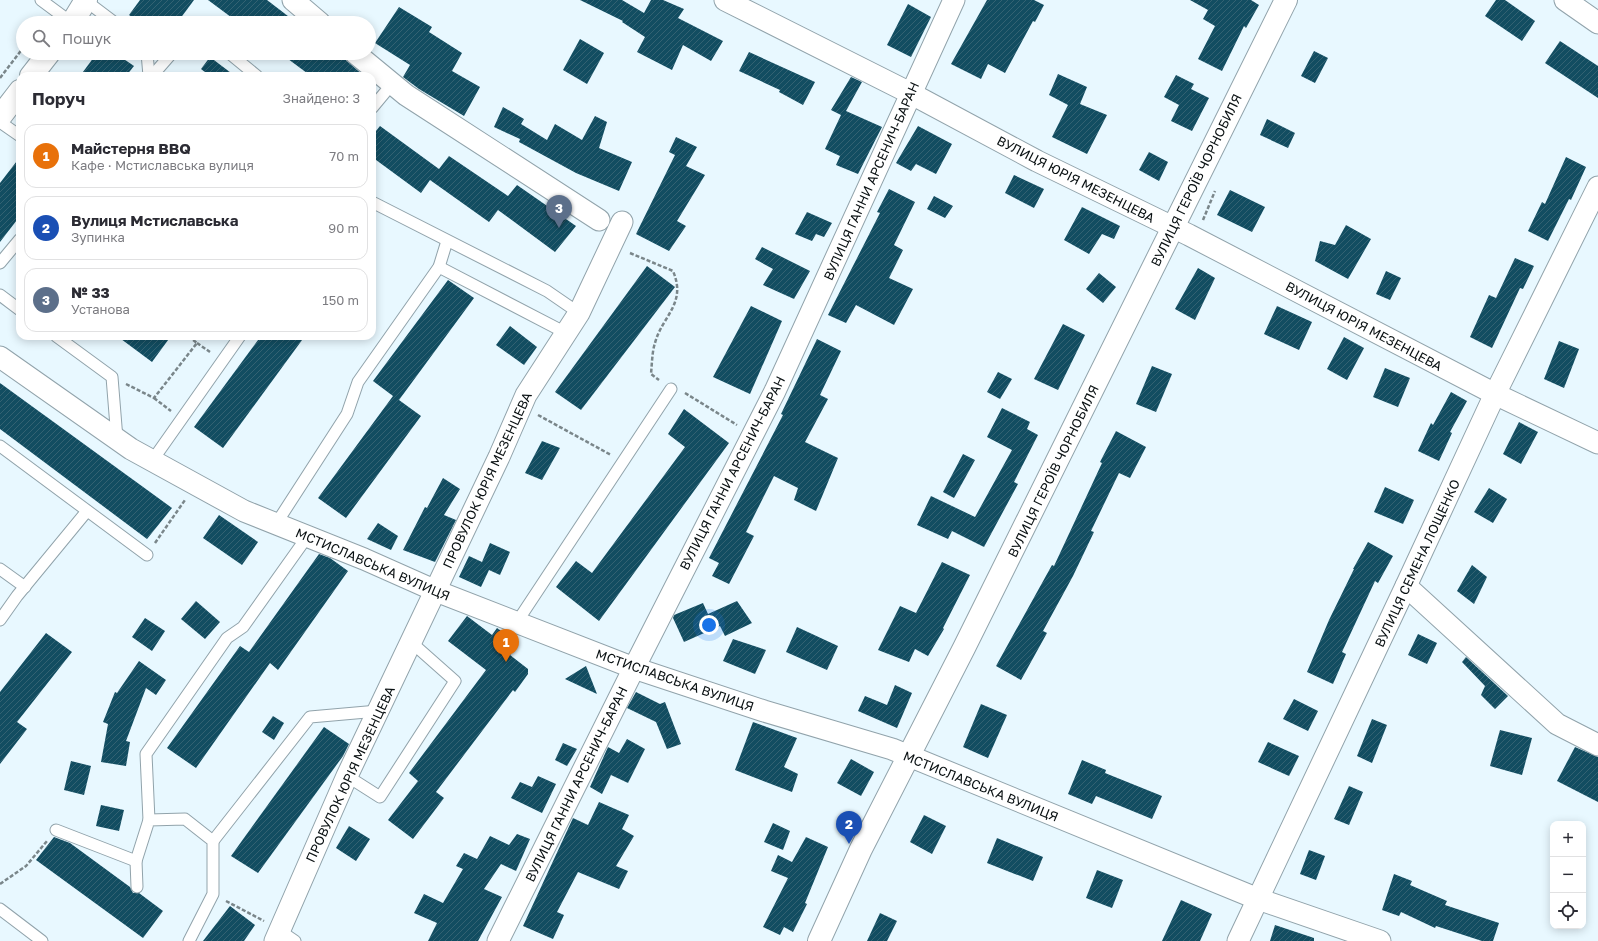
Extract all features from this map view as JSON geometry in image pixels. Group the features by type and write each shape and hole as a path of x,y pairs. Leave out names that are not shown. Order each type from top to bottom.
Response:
{"main road":[{"path":"76,16 86,0"},
{"name":"ВУЛИЦЯ ГЕРОЇВ ЧОРНОБИЛЯ","path":"819,941 861,850 1286,0"},
{"path":"34,72 44,60"},
{"path":"0,117 16,96"}],"street":[{"path":"293,0 312,16"},
{"name":"ВУЛИЦЯ ЮРІЯ МЕЗЕНЦЕВА","path":"725,0 910,93 1037,161 1173,228 1494,394 1598,443"},
{"name":"ВУЛИЦЯ ГАННИ АРСЕНИЧ-БАРАН","path":"498,941 634,668 775,391 910,93 954,0"},
{"path":"1564,0 1598,23"},
{"path":"364,60 406,95 598,220"},
{"name":"ВУЛИЦЯ СЕМЕНА ЛОЩЕНКО","path":"1238,941 1406,586 1494,394 1598,187"},
{"name":"ПРОВУЛОК ЮРІЯ МЕЗЕНЦЕВА","path":"283,937 347,776 436,591 526,395 579,313 622,222"},
{"name":"МСТИСЛАВСЬКА ВУЛИЦЯ","path":"0,357 117,439 152,461 244,511 436,591 634,668 764,711 892,749 1258,899 1380,941"},
{"path":"1406,586 1557,724 1598,745"}],"lane":[{"path":"41,0 63,16"},
{"path":"86,0 106,16"},
{"path":"148,60 149,72"},
{"path":"155,72 166,60"},
{"path":"239,60 253,72"},
{"path":"376,103 392,84"},
{"path":"0,122 16,133"},
{"path":"376,204 547,291 579,313"},
{"path":"276,524 347,414 358,382 439,267 447,241"},
{"path":"0,263 16,244"},
{"path":"439,267 566,333"},
{"path":"0,295 16,307"},
{"path":"61,340 112,377 117,439"},
{"path":"152,461 237,340"},
{"path":"517,622 671,389"},
{"path":"0,446 147,555"},
{"path":"0,620 24,587 87,510"},
{"path":"137,887 136,861 149,820 146,754 227,638 243,627 307,537"},
{"path":"0,569 24,587"},
{"path":"347,776 380,797 455,681 411,642"},
{"path":"189,941 213,894 213,841 310,717 378,711"},
{"path":"149,820 185,819 213,841"},
{"path":"56,830 136,861"},
{"path":"0,909 42,941"}],"path":[{"path":"0,78 16,57"},
{"path":"612,245 674,272 679,284 674,306 655,342 651,374 671,389 684,393 707,405 753,434"},
{"path":"154,398 197,344 192,340"},
{"path":"112,377 154,398 181,419"},
{"path":"521,406 624,461"},
{"path":"147,555 195,484"},
{"path":"0,884 26,866 56,830"},
{"path":"213,894 283,937"}],"building":[{"path":"140,0 194,0 182,16 129,15"},
{"path":"208,0 267,0 288,16 230,16"},
{"path":"580,0 622,0 644,13 651,0 663,0 684,9 678,18 723,41 711,61 683,45 672,70 637,52 645,37 622,22 623,21"},
{"path":"987,0 1034,0 1044,5 1035,22 1033,21 1005,73 988,64 981,79 951,64"},
{"path":"1190,0 1251,0 1259,5 1246,28 1244,26 1222,71 1198,59 1215,26 1203,19 1208,10"},
{"path":"1496,0 1505,0 1535,21 1522,41 1485,16"},
{"path":"908,4 931,17 911,57 887,45"},
{"path":"399,7 432,27 429,32 462,53 452,71 480,87 464,116 419,89 403,77 410,65 376,44"},
{"path":"580,39 604,53 587,84 563,70"},
{"path":"1560,41 1598,66 1598,98 1545,63"},
{"path":"1314,51 1328,58 1315,83 1301,76"},
{"path":"749,52 815,82 803,105 779,92 780,90 739,71"},
{"path":"92,60 125,60 134,66 129,72 83,72"},
{"path":"208,60 214,60 230,72 205,72 201,69"},
{"path":"289,60 346,60 359,72 306,72"},
{"path":"1058,74 1087,87 1080,104 1107,115 1087,154 1052,137 1068,105 1049,95"},
{"path":"1176,75 1194,84 1191,89 1209,98 1192,131 1171,121 1179,105 1164,97"},
{"path":"851,77 862,82 846,111 882,127 858,174 836,165 840,156 825,149 841,115 831,110"},
{"path":"503,107 524,119 521,124 547,140 555,124 582,140 595,116 607,122 599,148 632,162 619,191 576,173 519,142 520,139 494,127"},
{"path":"1267,119 1295,133 1288,148 1260,135"},
{"path":"380,126 439,169 449,156 508,196 517,185 576,226 555,252 498,210 489,222 430,180 421,193 376,160 376,131"},
{"path":"918,126 952,144 936,174 916,164 911,171 896,163"},
{"path":"676,137 697,147 686,166 705,175 677,221 686,226 669,251 636,234 675,155 669,152"},
{"path":"1149,152 1168,162 1159,181 1139,170"},
{"path":"1566,157 1586,167 1571,200 1569,199 1548,241 1528,231 1542,202 1545,204"},
{"path":"16,162 16,221 0,242 0,183"},
{"path":"1014,175 1044,189 1034,208 1005,193"},
{"path":"889,189 915,202 894,245 903,250 889,278 913,289 894,325 856,305 846,323 828,315 880,213 877,212"},
{"path":"1230,190 1265,207 1252,232 1217,215"},
{"path":"934,196 953,206 945,218 927,209"},
{"path":"1082,207 1120,226 1114,239 1102,234 1089,254 1064,240"},
{"path":"807,212 832,223 824,237 816,234 812,241 795,234"},
{"path":"1346,225 1371,239 1348,279 1315,261 1320,241 1335,245"},
{"path":"762,247 810,271 794,299 763,285 773,269 755,259"},
{"path":"1515,258 1534,266 1523,289 1520,288 1492,348 1470,337 1489,295 1496,298"},
{"path":"647,266 675,287 581,410 555,392"},
{"path":"1198,268 1215,278 1195,320 1175,309"},
{"path":"1386,271 1401,278 1390,300 1376,294"},
{"path":"1099,273 1116,287 1103,303 1086,289"},
{"path":"448,280 474,298 399,400 421,416 346,518 318,498 393,396 373,381"},
{"path":"751,306 782,321 750,394 713,377"},
{"path":"1277,306 1312,322 1299,350 1264,334"},
{"path":"1063,324 1085,335 1058,390 1034,379"},
{"path":"510,326 537,347 524,365 496,345"},
{"path":"1344,337 1364,348 1347,380 1327,369"},
{"path":"817,339 841,351 820,395 828,399 805,442 838,458 816,511 794,500 798,488 774,476 746,532 754,536 729,584 712,576 719,563 709,558 783,415 781,414"},
{"path":"122,340 168,340 152,362"},
{"path":"258,340 302,340 223,448 194,427"},
{"path":"1559,341 1579,349 1564,388 1544,379"},
{"path":"1152,366 1172,374 1156,412 1136,404"},
{"path":"1385,368 1410,378 1398,407 1373,397"},
{"path":"998,372 1012,379 1000,399 987,392"},
{"path":"0,383 172,508 147,539 0,429"},
{"path":"1451,392 1467,401 1450,432 1452,433 1439,461 1418,451 1431,423 1433,425"},
{"path":"1002,408 1030,422 1027,429 1038,435 1014,482 1018,484 984,547 952,531 948,539 917,525 931,496 975,517 1012,450 987,437"},
{"path":"684,409 729,443 599,621 556,587 576,561 592,573 685,447 668,434"},
{"path":"1519,422 1538,432 1521,464 1503,454"},
{"path":"1116,431 1146,447 1130,478 1119,473 1091,531 1094,532 1073,576 1043,631 1047,633 1021,680 996,666 1052,565 1054,566 1102,463 1100,462"},
{"path":"542,441 560,448 542,480 525,473"},
{"path":"963,454 975,460 954,498 943,492"},
{"path":"443,478 460,489 444,515 456,520 435,562 403,550 425,507 427,508"},
{"path":"1385,487 1414,500 1403,524 1374,512"},
{"path":"1489,488 1507,499 1493,523 1474,512"},
{"path":"219,515 258,542 242,565 203,538"},
{"path":"378,523 398,536 391,550 367,539"},
{"path":"1368,542 1393,556 1378,583 1375,581 1342,652 1346,654 1333,684 1307,672 1329,620 1353,569"},
{"path":"490,543 510,552 500,575 489,570 481,587 459,577 469,556 482,562"},
{"path":"319,554 330,558 348,571 278,670 270,663 196,768 167,748 240,646 249,652"},
{"path":"942,562 970,575 943,628 944,629 928,656 915,649 909,662 878,650 900,606 916,613"},
{"path":"1472,565 1487,577 1474,604 1457,591"},
{"path":"196,601 220,622 205,639 181,619"},
{"path":"737,601 752,623 725,636 720,626 684,642 673,618 674,615 703,603 708,614"},
{"path":"467,616 492,635 497,628 518,643 510,655 528,669 528,674 515,692 513,690 436,792 444,798 413,839 388,820 418,781 409,773 486,670 448,641"},
{"path":"145,618 165,631 152,651 132,637"},
{"path":"797,627 838,646 827,670 786,652"},
{"path":"46,633 72,652 17,722 27,729 0,764 0,692"},
{"path":"1418,634 1437,643 1427,664 1408,655"},
{"path":"733,639 766,650 755,674 723,661"},
{"path":"1466,657 1508,696 1495,709 1481,695 1485,686 1462,662"},
{"path":"139,661 166,680 156,695 146,688 126,741 130,742 126,766 101,762 108,724 103,722 115,692 117,693"},
{"path":"586,666 597,694 565,679"},
{"path":"895,685 912,693 897,728 858,711 865,696 887,705"},
{"path":"636,692 660,704 665,702 681,744 667,749 656,722 627,708"},
{"path":"1294,699 1318,711 1308,731 1283,719"},
{"path":"981,704 1007,715 988,758 963,747"},
{"path":"273,716 284,723 274,740 262,732"},
{"path":"1372,719 1387,725 1372,763 1357,756"},
{"path":"753,722 797,738 784,767 798,774 792,792 735,770"},
{"path":"324,727 349,744 343,756 258,873 231,856"},
{"path":"1500,730 1532,738 1522,775 1490,766"},
{"path":"627,739 645,749 628,783 611,775 602,794 590,787 608,747 619,753"},
{"path":"1268,742 1299,756 1289,776 1258,762"},
{"path":"563,743 577,749 567,766 555,760"},
{"path":"1575,747 1598,757 1598,802 1557,781"},
{"path":"851,759 874,772 861,796 837,783"},
{"path":"1082,760 1106,770 1105,773 1162,796 1152,819 1096,796 1092,804 1068,794"},
{"path":"71,761 91,766 84,795 64,790"},
{"path":"538,776 556,784 542,813 511,798 520,782 532,787"},
{"path":"1349,786 1363,792 1349,825 1334,819"},
{"path":"599,802 629,815 622,829 634,836 616,866 628,871 619,889 578,872 557,912 564,915 553,939 523,926 573,818 588,825"},
{"path":"101,805 124,810 119,831 96,826"},
{"path":"924,815 946,826 932,854 910,842"},
{"path":"773,823 790,831 783,850 764,842"},
{"path":"349,826 370,839 356,861 336,848"},
{"path":"517,834 530,839 516,871 501,864 484,889 502,897 478,941 428,941 437,923 414,913 424,894 443,903 463,869 456,866 464,853 477,859 490,836 509,845"},
{"path":"54,837 70,843 130,887 133,893 139,893 163,911 143,938 36,860"},
{"path":"806,837 828,847 805,903 807,904 793,932 784,927 780,935 763,927 788,878 771,871 778,855 792,862"},
{"path":"997,838 1043,857 1033,881 987,863"},
{"path":"1309,850 1325,856 1316,880 1300,874"},
{"path":"1097,870 1123,880 1112,908 1086,898"},
{"path":"1394,874 1412,881 1410,885 1447,901 1445,905 1499,923 1493,941 1482,941 1436,926 1435,928 1401,912 1399,916 1382,910"},
{"path":"1181,900 1212,914 1200,941 1162,941"},
{"path":"230,906 255,925 244,941 203,941"},
{"path":"880,913 897,921 887,941 867,941"},
{"path":"1275,925 1314,938 1314,941 1270,941"}],"place":[{"name":"№ 33","path":"559,228"},
{"name":"Майстерня BBQ","path":"506,662"},
{"name":"Вулиця Мстиславська","path":"849,844"}]}
